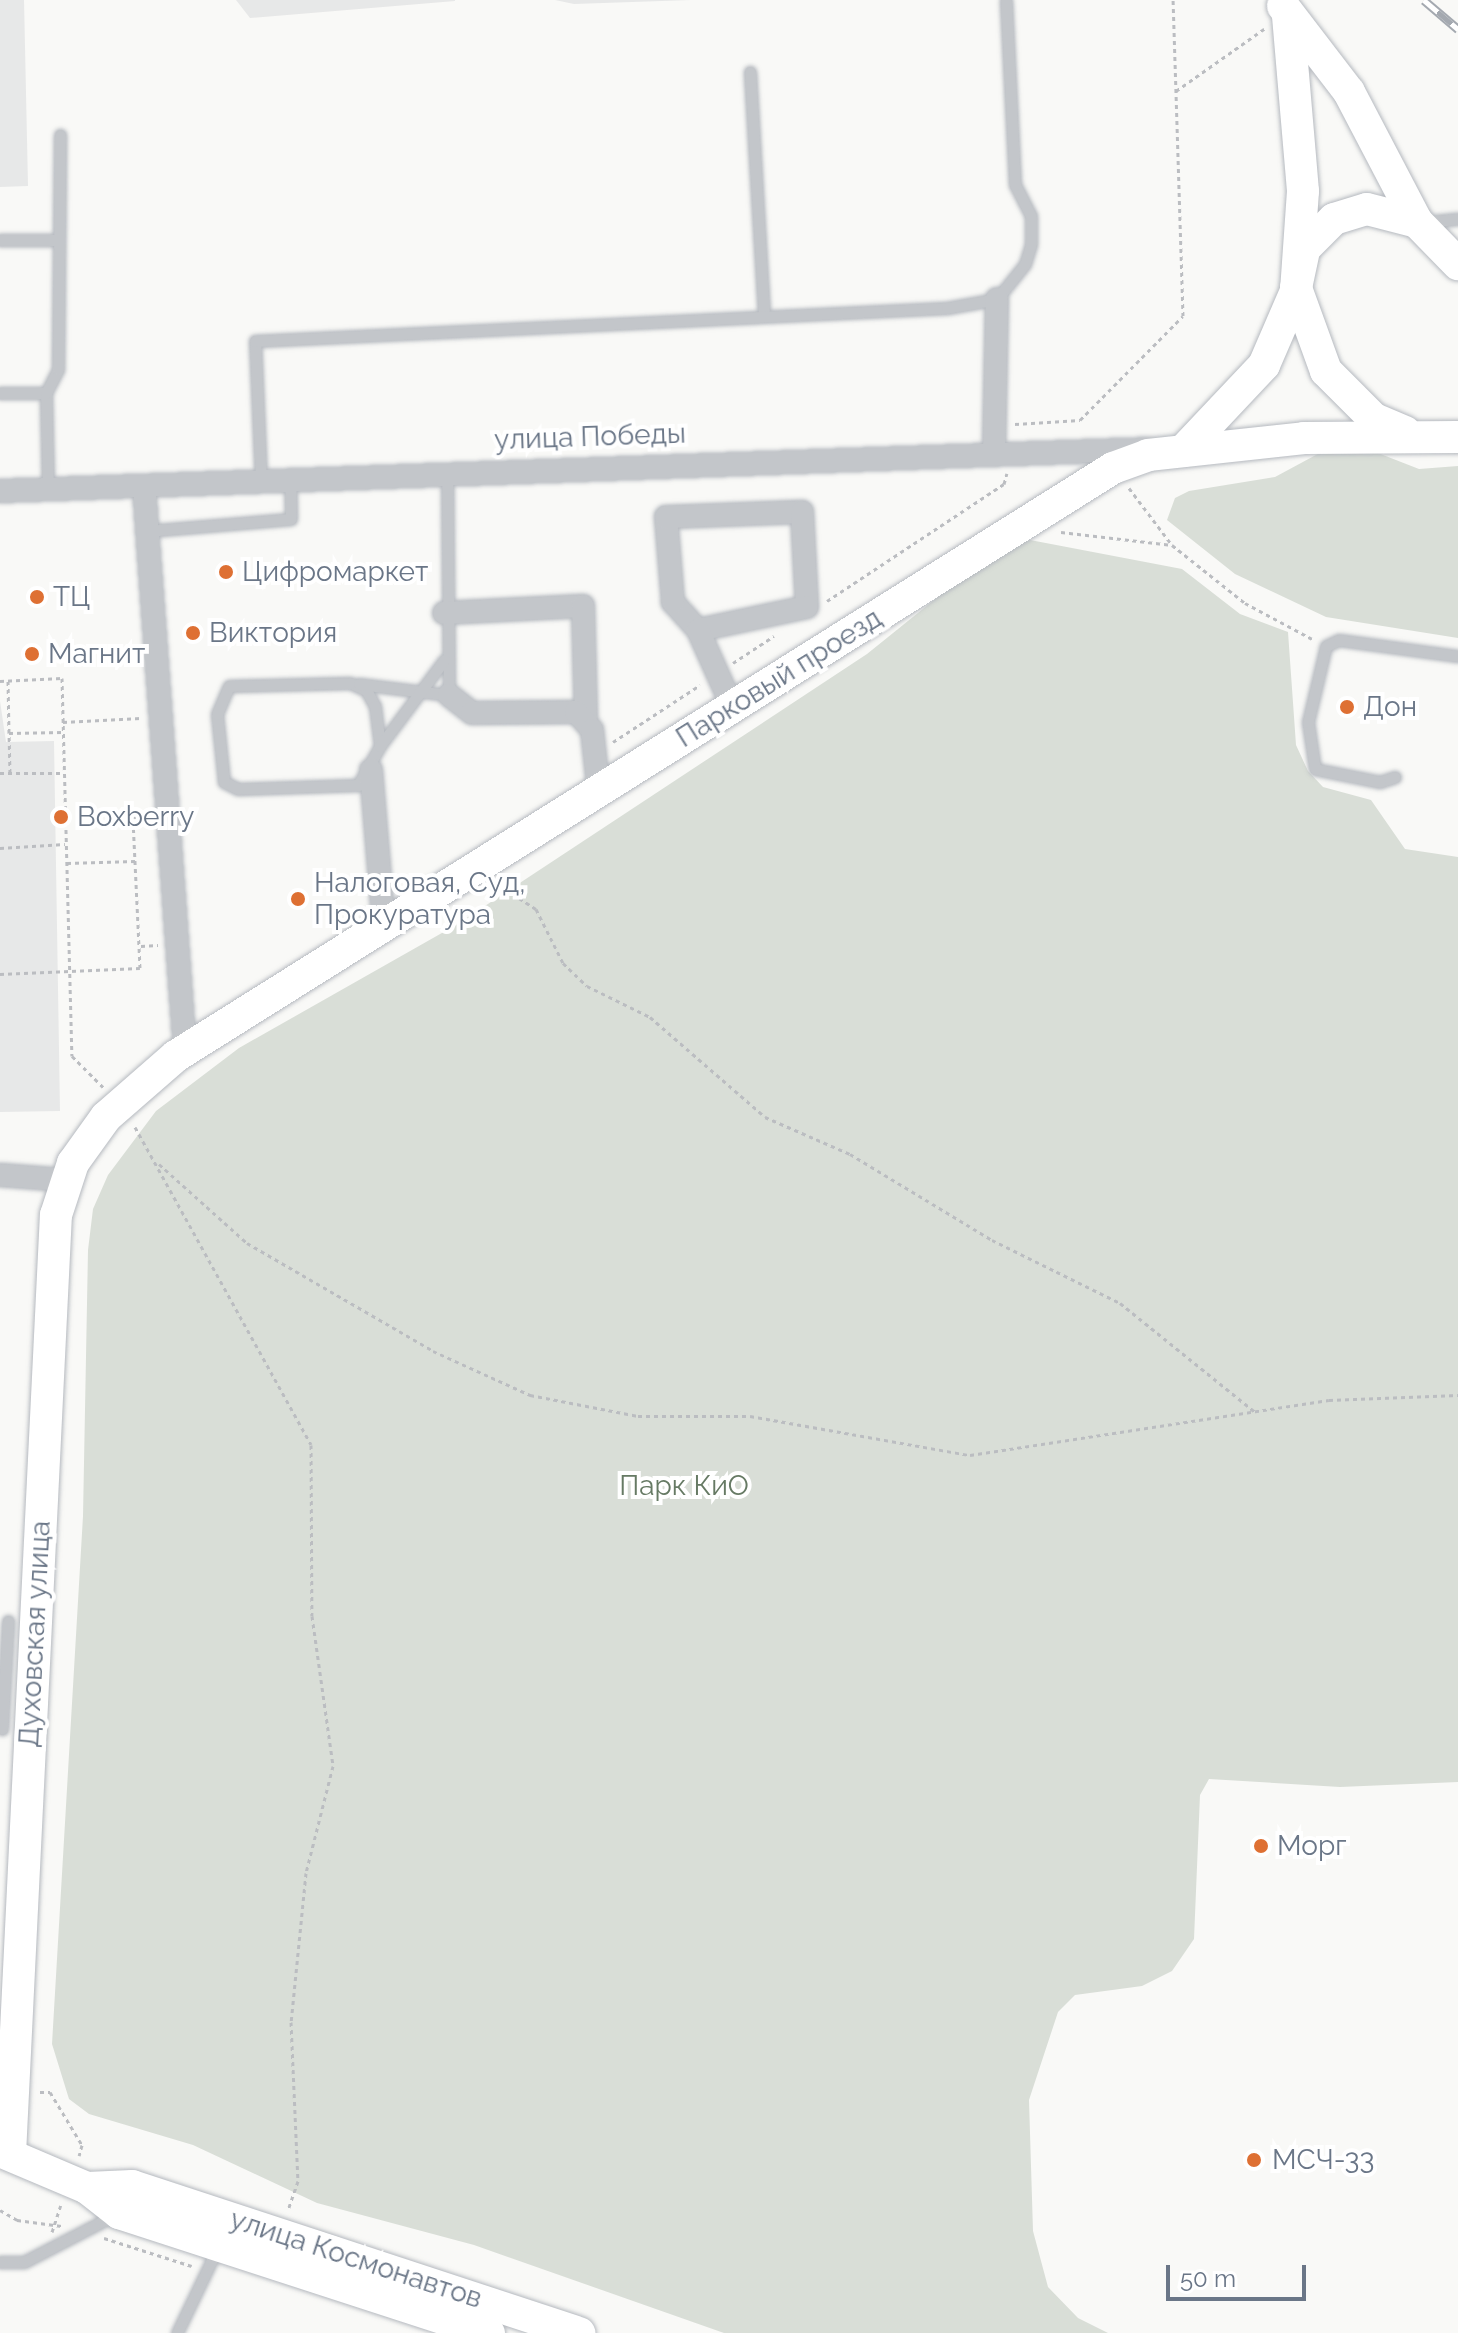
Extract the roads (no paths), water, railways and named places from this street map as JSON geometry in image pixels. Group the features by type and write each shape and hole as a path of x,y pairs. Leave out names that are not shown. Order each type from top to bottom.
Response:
{"street":[{"path":"1284,9 1349,92 1417,222 1458,264"},
{"path":"1284,9 1302,160 1298,271 1304,325 1326,371 1374,419 1420,438 1458,418"},
{"path":"1183,451 1264,365 1284,328 1298,271 1311,237 1352,210 1417,222"},
{"path":"994,451 997,299"},
{"name":"Парковый проезд","path":"65,1180 119,1102 185,1051 1113,468 1183,451 1304,438 1458,437"},
{"name":"улица Победы","path":"0,491 1062,448 1183,451"},
{"path":"144,486 185,1051"},
{"path":"698,630 807,607 802,512 666,517 673,602 698,630 732,706"},
{"path":"444,613 583,606 586,719 595,755 599,793"},
{"path":"449,695 472,713 576,712 586,719"},
{"path":"371,770 384,927"},
{"path":"0,1175 65,1180"},
{"name":"Духовская улица","path":"5,2153 14,1630 55,1226 65,1180"},
{"name":"улица Космонавтов","path":"5,2153 87,2188 224,2233 489,2333"},
{"name":"улица Космонавтов","path":"224,2233 579,2333"}],"lane":[{"path":"261,482 255,341 947,308 997,299 1025,264 1031,244 1031,216 1015,185 1006,0"},
{"path":"750,72 764,316"},
{"path":"48,489 46,393 58,369 60,135"},
{"path":"1417,222 1458,219"},
{"path":"0,240 59,240"},
{"path":"0,393 46,393"},
{"path":"444,660 424,688 380,746 371,770 358,785 238,789 224,782 217,714 229,686 350,683 424,688 449,695 444,660 447,473"},
{"path":"147,531 291,519 290,480"},
{"path":"1395,777 1380,782 1315,769 1308,722 1326,646 1339,640 1458,656"},
{"path":"350,683 366,690 375,706 380,746"},
{"path":"0,2262 24,2262 126,2199"},
{"path":"177,2333 224,2233"}],"railway":[{"path":"1424,0 1458,29"}],"place":[{"name":"Цифромаркет","path":"226,572"},
{"name":"ТЦ","path":"37,597"},
{"name":"Виктория","path":"193,633"},
{"name":"Магнит","path":"32,654"},
{"name":"Дон","path":"1347,707"},
{"name":"Boxberry","path":"61,817"},
{"name":"Налоговая, Суд, Прокуратура","path":"298,899"},
{"name":"Морг","path":"1261,1846"},
{"name":"МСЧ-33","path":"1254,2160"}],"park label":[{"name":"Парк КиО","path":"684,1486"}]}
